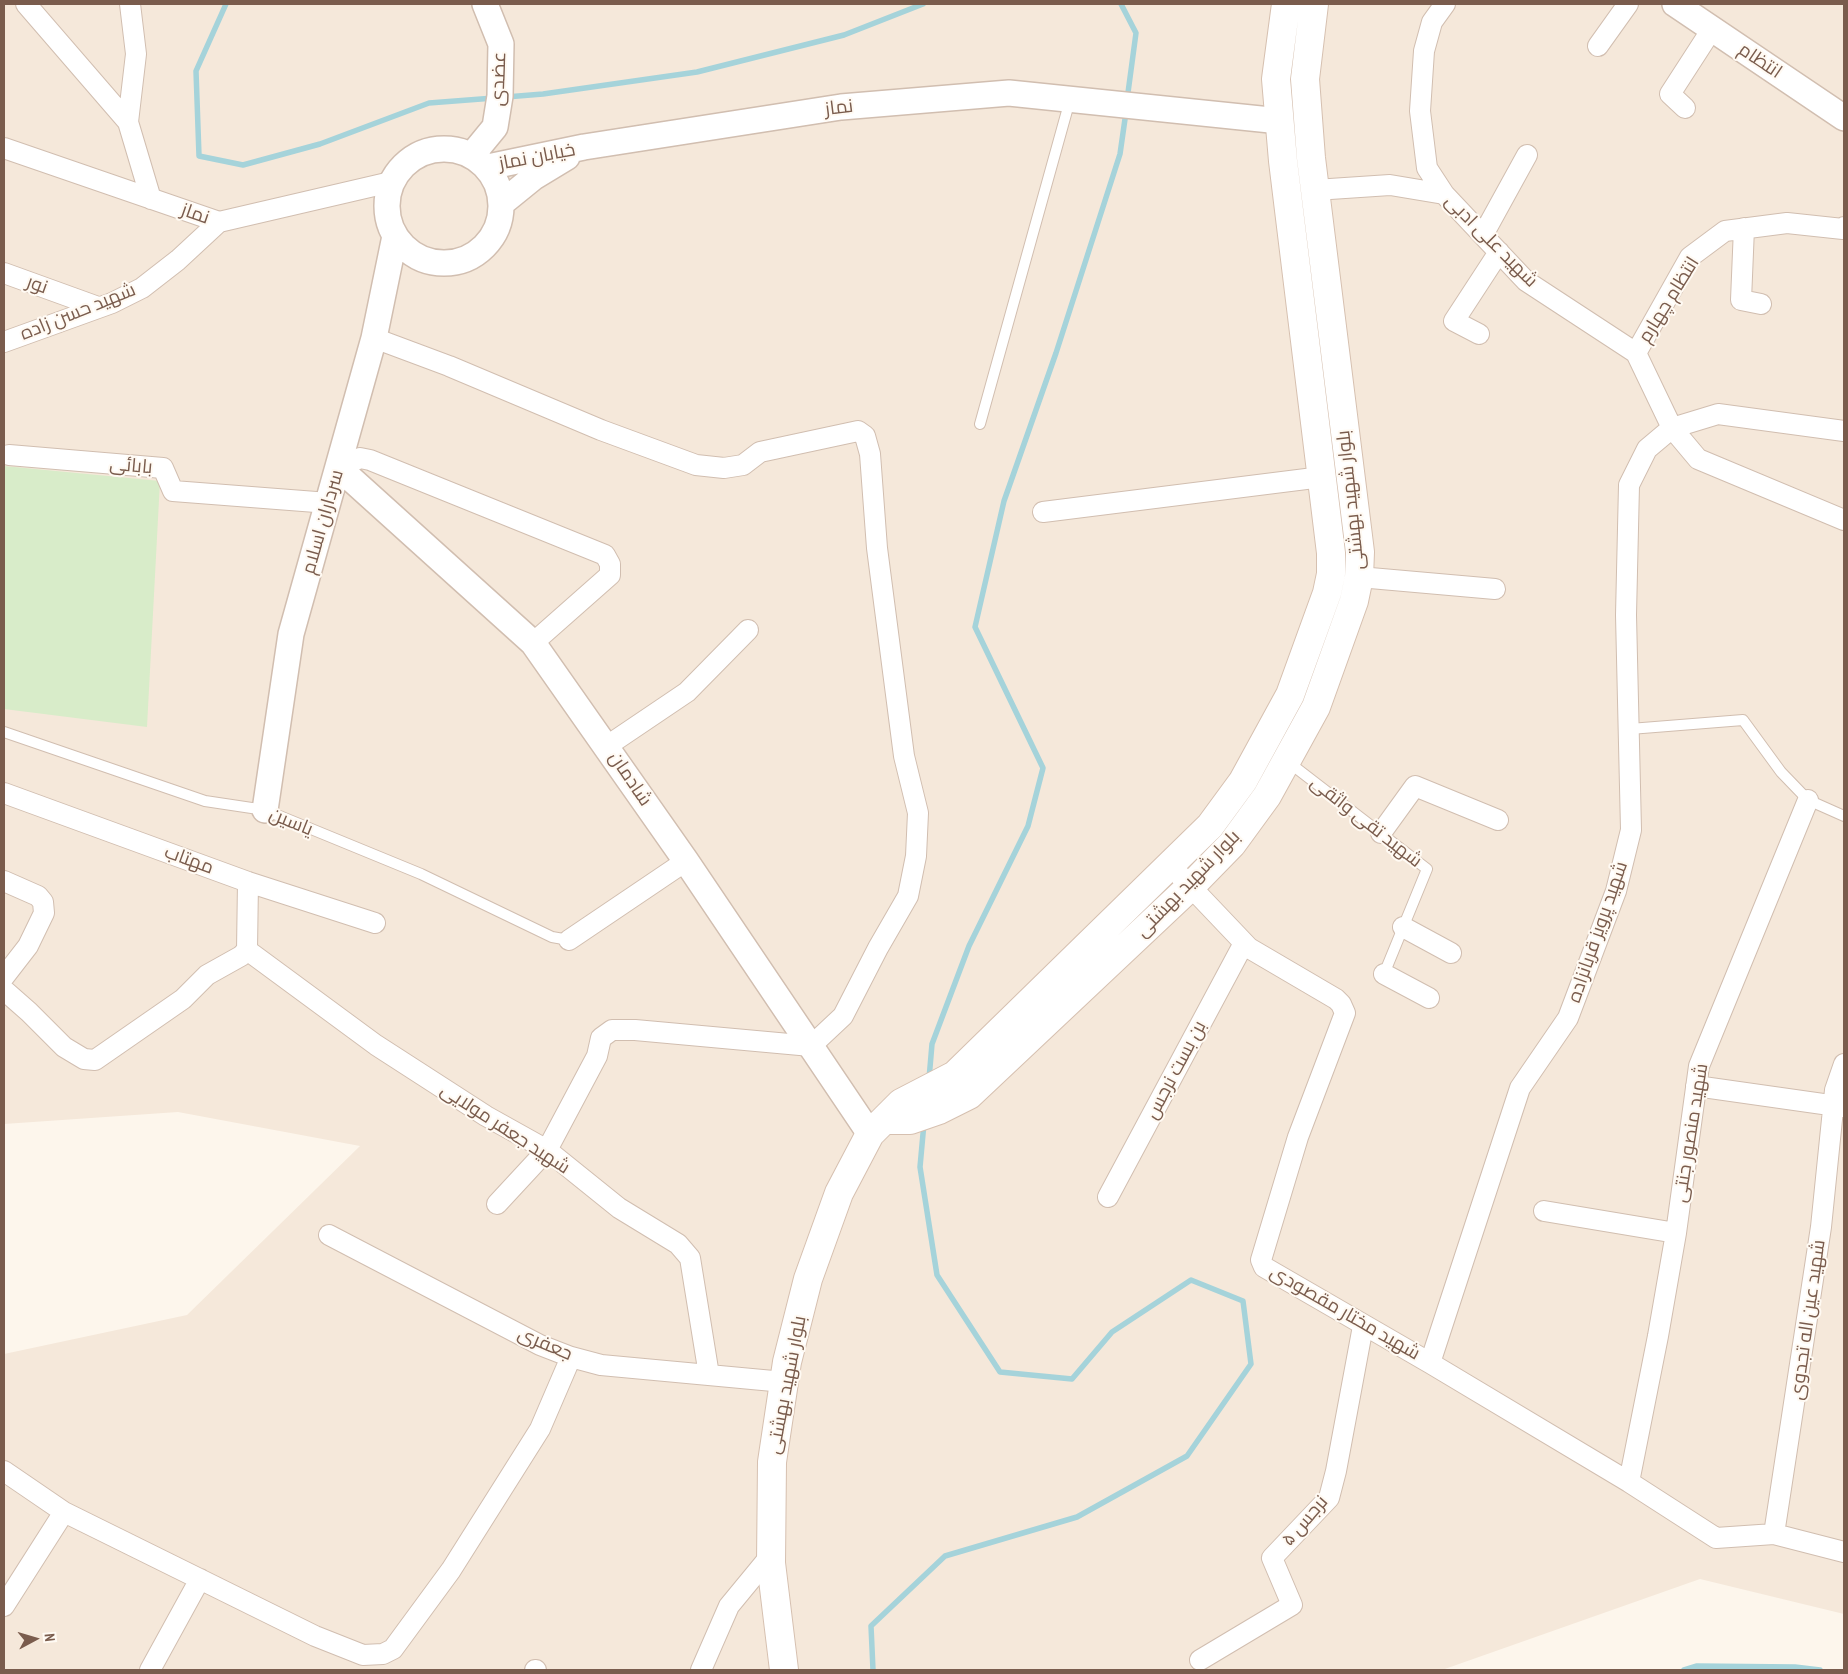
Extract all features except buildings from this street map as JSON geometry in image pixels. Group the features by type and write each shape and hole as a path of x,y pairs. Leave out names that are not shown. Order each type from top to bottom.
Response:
{"main road":[{"name":"بلوار شهید بهشتی","path":"962,1085 998,1030 1171,866 1210,826 1243,781 1290,695 1327,593 1331,574 1331,553 1276,78 1286,4"},
{"name":"بلوار شهید بهشتی","path":"962,1085 1191,886 1232,844 1267,796 1316,707 1354,601 1359,577 1360,552 1315,190 1305,79 1314,4"},
{"path":"1308,359 1335,356"},
{"path":"892,1119 962,1085"},
{"name":"بلوار شهید بهشتی","path":"784,1670 771,1555 772,1462 787,1362 808,1279 839,1193 892,1119"}],"street":[{"path":"26,4 128,122"},
{"path":"130,4 136,54 128,122 151,199"},
{"name":"عضدی","path":"480,161 495,127 500,96 501,44 485,4"},
{"name":"شهید علی ادبی","path":"1446,4 1432,22 1424,51 1420,111 1427,168 1444,194 1526,281 1636,353"},
{"path":"1598,46 1628,4"},
{"name":"انتظام","path":"1675,4 1844,118"},
{"path":"1685,108 1670,94 1712,29"},
{"name":"نماز","path":"584,146 841,107 1009,93 1280,121"},
{"name":"خیابان نماز","path":"480,161 584,146"},
{"name":"خیابان نماز","path":"502,203 534,177 584,146"},
{"name":"نماز","path":"4,148 219,222 391,182"},
{"path":"454,148 480,161 498,184 502,203 500,222 491,239 478,253 461,261 442,264 424,260 408,251 395,236 388,219 386,200 391,182 402,166 417,154 435,149 454,148"},
{"path":"1483,235 1527,156"},
{"path":"1315,190 1390,185 1444,194"},
{"name":"شهید حسن زاده","path":"4,342 112,303 142,288 178,260 219,222"},
{"name":"انتظام چهارم","path":"1636,353 1690,257 1725,231 1787,223 1844,229 1844,227"},
{"path":"1744,228 1741,300 1761,304"},
{"name":"سرداران اسلام","path":"265,810 292,634 374,338 395,236"},
{"path":"1479,334 1454,321 1499,252"},
{"name":"نور","path":"4,273 98,307"},
{"path":"374,338 449,366 602,430 696,465 724,468 743,465 760,452 858,430 865,436 872,471 877,548 904,756 918,813 916,856 908,896 878,948 843,1016 811,1046 635,1030 612,1030 601,1038 597,1056 547,1150 497,1204"},
{"path":"1636,353 1672,428 1698,459 1844,520"},
{"path":"1672,428 1718,414 1844,431"},
{"name":"شهید پرویز قربانزاده","path":"1430,1363 1520,1088 1568,1018 1616,891 1631,830 1626,615 1629,484 1647,449 1672,428"},
{"name":"بابائی","path":"9,455 163,468 173,491 329,503"},
{"path":"339,468 360,458 370,460 605,555 610,564 610,575 533,644"},
{"name":"شادمان","path":"339,468 533,644 607,746 811,1046 892,1119"},
{"path":"1043,512 1322,476"},
{"path":"1359,577 1496,589"},
{"path":"607,746 687,692 748,630"},
{"path":"1381,833 1414,786 1498,820"},
{"name":"مهتاب","path":"4,793 248,882 375,923"},
{"name":"شهید منصور جنتی","path":"1629,1482 1676,1233 1699,1066 1808,800"},
{"path":"569,940 686,861"},
{"name":"شهید مختار مقصودی","path":"1171,866 1244,943 1336,999 1341,1004 1345,1013 1298,1137 1262,1260 1264,1267 1363,1326 1430,1363 1629,1482 1716,1538 1774,1534 1844,1552"},
{"path":"4,881 38,896 43,902 44,913 28,946 4,977"},
{"path":"4,990 30,1012 64,1047 84,1059 95,1060 183,999 207,975 241,956 246,950 248,882"},
{"path":"1403,927 1451,952"},
{"name":"بن بست نرجس","path":"1108,1197 1244,943"},
{"name":"شهید جعفر مولایی","path":"246,950 376,1046 486,1116 547,1150 619,1208 678,1244 690,1258 709,1375"},
{"path":"1384,974 1429,998"},
{"name":"شهید عین اله تجدوی","path":"1774,1534 1839,1106 1834,1090 1844,1064"},
{"path":"1696,1086 1839,1106"},
{"path":"1544,1211 1676,1233"},
{"name":"جعفری","path":"329,1234 540,1345 571,1357 601,1365 784,1382"},
{"name":"نرجس ۵","path":"1200,1660 1292,1605 1272,1558 1329,1498 1336,1471 1363,1326"},
{"path":"4,1472 64,1512 315,1636 363,1655 383,1654 393,1649 451,1570 540,1429 571,1357"},
{"path":"4,1606 64,1512"},
{"path":"701,1670 729,1606 771,1555"},
{"path":"150,1670 200,1579"}],"lane":[{"path":"980,424 1070,100"},
{"path":"1630,729 1743,720 1780,772 1808,800 1844,816"},
{"name":"یاسین","path":"4,732 205,802 265,810 420,874 552,936 569,940"},
{"name":"شهید تقی واثقی","path":"1286,760 1427,868 1384,974"}],"shaded area":[{"path":"4,4 1844,4 1844,1614 1700,1579 1442,1670 4,1670 4,1354 187,1315 360,1146 178,1112 4,1124"}],"green space":[{"path":"4,466 160,481 147,727 4,709"}],"waterway":[{"path":"226,4 196,71 199,156 243,165 320,144 429,103 494,98"},
{"path":"506,97 543,94 697,72 844,35 923,4"},
{"path":"1121,4 1136,33 1127,100"},
{"path":"929,1079 932,1044 969,946 1028,826 1043,768 975,627 1004,501 1056,353 1120,154 1126,112"},
{"path":"873,1670 871,1626 945,1556 1077,1517 1187,1456 1251,1364 1243,1301 1191,1280 1112,1332 1072,1379 1000,1372 937,1275 920,1167 924,1123"},
{"path":"1684,1670 1697,1666 1795,1667 1820,1670"}]}
